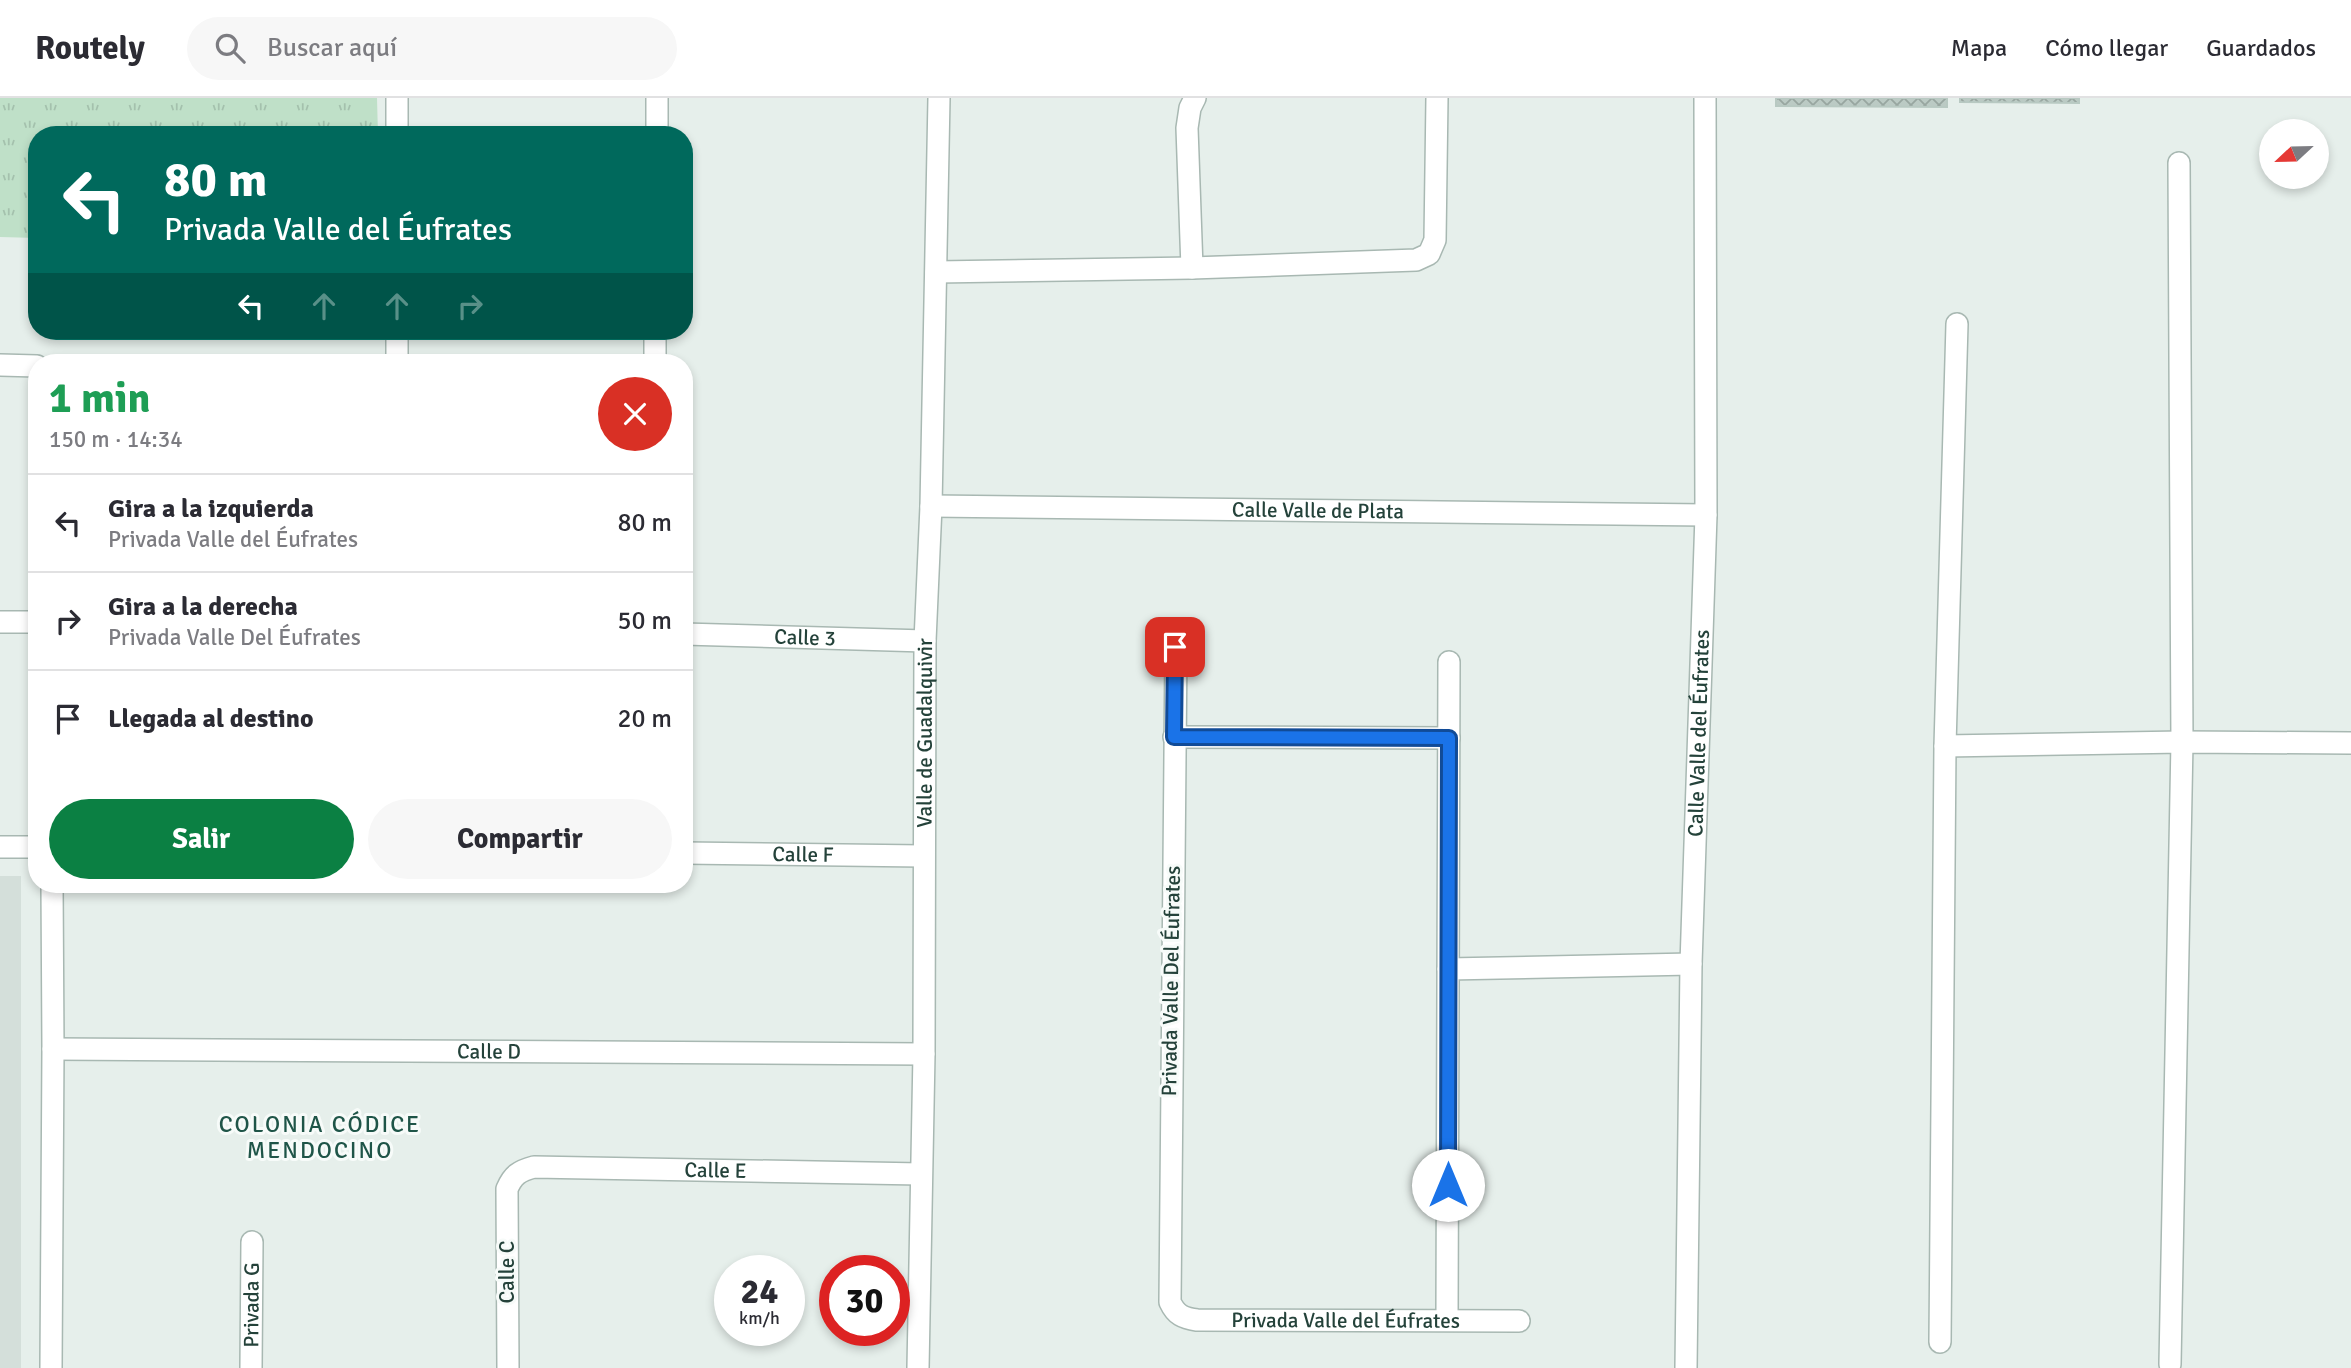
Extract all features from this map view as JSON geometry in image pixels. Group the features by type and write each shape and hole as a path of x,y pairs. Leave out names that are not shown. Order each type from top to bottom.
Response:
{"street":[{"path":"397,98 397,126"},
{"path":"657,98 657,126"},
{"name":"Valle de Guadalquivir","path":"918,1368 924,1054 925,641 931,506 939,98"},
{"path":"1192,268 1187,128 1189,108 1195,98"},
{"path":"936,272 1192,268 1416,260 1429,254 1435,240 1437,98"},
{"name":"Calle Valle del Éufrates","path":"1686,1368 1691,964 1706,515 1705,98"},
{"path":"2170,1364 2182,742 2179,163"},
{"path":"1940,1342 1945,746 1957,324"},
{"path":"0,365 28,366"},
{"name":"Calle Valle de Plata","path":"931,506 1706,515"},
{"path":"0,622 28,622"},
{"name":"Calle 3","path":"693,634 925,641"},
{"name":"Privada Valle Del Éufrates","path":"1175,647 1168,1290 1175,1312"},
{"name":"Privada Valle Del Éufrates","path":"1447,1320 1448,662"},
{"path":"1174,737 1449,738"},
{"path":"1945,746 2182,742 2351,743"},
{"path":"0,847 28,847"},
{"name":"Calle F","path":"693,853 923,856"},
{"path":"51,1368 52,893"},
{"path":"1448,969 1691,964"},
{"name":"Calle D","path":"53,1049 924,1054"},
{"name":"Calle E","path":"512,1176 534,1167 921,1174"},
{"name":"Calle C","path":"508,1368 507,1189 512,1176"},
{"name":"Privada G","path":"251,1368 252,1242"},
{"name":"Privada Valle del Éufrates","path":"1175,1312 1185,1318 1197,1320 1519,1321"}],"shaded area":[{"path":"0,876 21,876 21,1368 0,1368"}],"green space":[{"path":"0,98 377,98 378,126 28,126 28,238 0,237"}],"building":[{"path":"1776,98 1947,98 1947,107 1776,106"},
{"path":"1960,98 2079,98 2079,103 1960,102"}],"district":[{"name":"COLONIA CÓDICE MENDOCINO","path":"320,1137"}],"route":[{"path":"1175,647 1174,737 1449,738 1448,1185"}]}
